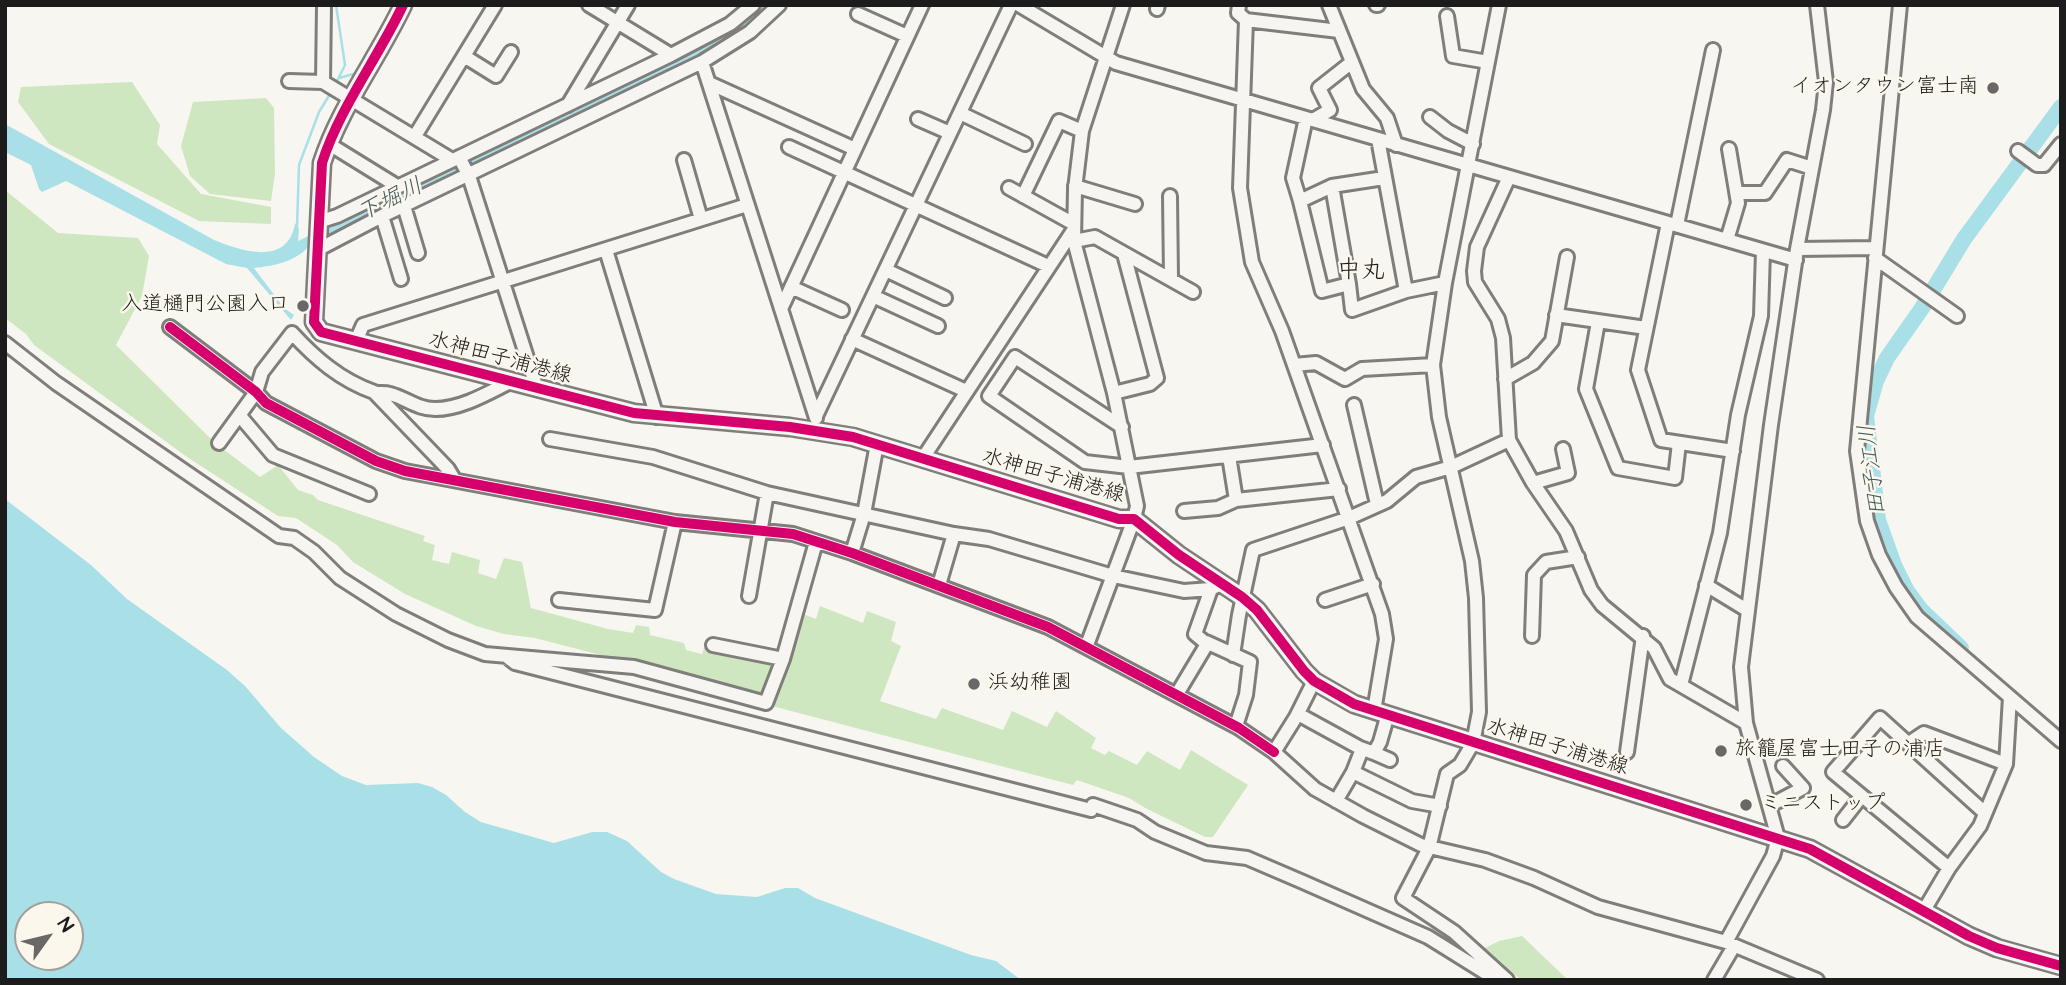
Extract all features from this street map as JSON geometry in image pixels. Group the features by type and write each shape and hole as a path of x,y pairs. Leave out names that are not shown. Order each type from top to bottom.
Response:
{"main road":[{"name":"水神田子浦港線","path":"403,5 329,144 320,178 314,322 321,332 537,389 657,417 814,423 1119,519 1134,519 1216,586 1244,598 1257,610 1314,681 1354,704 1380,715 1778,838 1827,858 1923,912 1997,948 2061,966"}],"street":[{"path":"323,82 324,5"},
{"path":"415,136 495,5"},
{"path":"589,5 671,55"},
{"path":"568,105 628,5"},
{"path":"318,226 671,55 730,24 752,5"},
{"path":"317,248 702,62 732,46 779,5"},
{"path":"781,309 922,5"},
{"path":"814,423 1011,5"},
{"path":"1019,5 1116,63 1396,145 1763,251 1797,254 1875,253 1957,316"},
{"path":"1238,5 1238,13 1246,20 1339,31"},
{"path":"1329,5 1363,89 1387,118 1396,145"},
{"path":"1499,5 1445,284 1433,365 1439,417 1472,561 1476,598 1479,712 1473,743 1460,765 1447,774 1429,848 1403,898 1454,932 1507,980"},
{"path":"1714,980 1773,856 1778,838 1746,723 1741,667 1797,254 1823,110 1826,82 1817,5"},
{"path":"1900,5 1857,451 1867,521 1885,565 1917,617 2061,741"},
{"path":"1087,645 1134,519 1136,506 1122,427 1074,231 1075,186 1082,131 1120,6"},
{"path":"858,14 908,36"},
{"path":"1447,16 1453,56 1489,62"},
{"path":"1246,20 1240,188 1252,262 1294,365 1373,584 1382,614 1385,639 1380,742 1368,751 1336,801"},
{"path":"1713,50 1638,370 1661,440 1733,451"},
{"path":"464,56 496,76 511,52"},
{"path":"702,62 781,309 814,423"},
{"path":"1309,119 1330,110 1319,88 1352,62"},
{"path":"289,81 323,82 456,159 469,176 537,389"},
{"path":"709,83 855,149"},
{"path":"960,113 1025,144"},
{"path":"1430,117 1448,131 1473,144"},
{"path":"918,119 950,133"},
{"path":"1309,119 1293,178 1322,291 1349,284"},
{"path":"1023,196 1059,121 1082,131"},
{"path":"1378,139 1406,291"},
{"path":"329,144 397,186"},
{"path":"2018,151 2037,165 2048,163 2061,144"},
{"path":"789,147 1048,266"},
{"path":"1727,240 1738,203 1729,149"},
{"path":"684,160 701,219"},
{"path":"1737,193 1765,193 1787,160 1812,168"},
{"path":"1509,177 1478,247 1474,271 1475,282 1499,319 1503,338 1509,440 1566,531 1591,590 1602,605 1643,636 1654,648 1670,679 1746,723"},
{"path":"1300,201 1332,186 1384,178"},
{"path":"1075,186 1135,204"},
{"path":"1332,186 1352,310 1406,291 1445,284"},
{"path":"1009,188 1074,231 1095,237 1193,292"},
{"path":"1170,195 1171,278"},
{"path":"356,341 363,325 747,205"},
{"path":"404,206 418,253"},
{"path":"382,216 401,279"},
{"path":"923,458 1048,266 1074,231"},
{"path":"606,250 657,417"},
{"path":"1682,685 1720,533 1738,415 1760,316 1763,251"},
{"path":"1114,393 1150,384 1157,378 1124,254"},
{"path":"1505,379 1534,363 1552,341 1567,257"},
{"path":"886,270 945,298"},
{"path":"791,287 842,310"},
{"path":"873,296 938,326"},
{"path":"1556,316 1646,328"},
{"path":"1598,322 1586,389 1618,468 1675,478 1679,443"},
{"path":"170,327 256,392 266,403 376,461 405,471 675,522 793,534 852,553 1048,627 1087,645 1237,726 1274,752 1315,789 1429,848 1485,860 1534,878 1598,907 1730,944 1817,980"},
{"path":"219,443 256,392 262,372 292,332 314,356 334,372 375,393 448,469 454,479"},
{"path":"852,339 966,391"},
{"path":"5,343 56,383 279,536 294,538 314,552 340,578 385,607 448,640 485,654 634,667 766,702 783,659 816,542"},
{"path":"1122,427 1015,357 989,396 1086,462 1129,467 1323,445"},
{"path":"1294,365 1316,363 1345,379 1362,369 1433,365"},
{"path":"375,393 389,394 420,408 438,409 476,398 510,382"},
{"path":"1354,405 1377,504"},
{"path":"240,416 273,455 369,494"},
{"path":"550,439 653,457 767,493 954,534 989,539 1113,576 1184,591 1216,586"},
{"path":"1233,654 1253,550 1349,518 1387,500 1416,477 1451,467 1509,440"},
{"path":"852,553 864,514 877,444"},
{"path":"1534,483 1568,473 1563,449"},
{"path":"1228,456 1236,500"},
{"path":"1184,511 1219,508 1236,500 1339,489"},
{"path":"749,596 767,493"},
{"path":"559,600 654,611 675,522"},
{"path":"939,585 954,534"},
{"path":"1532,636 1534,575 1546,562 1578,557"},
{"path":"1325,600 1373,584"},
{"path":"1216,586 1195,634 1206,642 1250,662 1246,695 1237,726"},
{"path":"1706,586 1747,610"},
{"path":"1627,752 1643,636"},
{"path":"1177,694 1206,642"},
{"path":"713,646 783,659"},
{"path":"506,656 515,663 1091,810 1093,805 1108,809 1206,853 1247,858 1428,937 1497,980"},
{"path":"1274,752 1298,714 1314,681"},
{"path":"1923,912 1948,868 1980,825 2006,764 2010,697"},
{"path":"1298,714 1390,760"},
{"path":"1948,868 1833,772 1880,718 1985,813"},
{"path":"1909,743 1924,733 2006,764"},
{"path":"1769,806 1803,788 1783,766"},
{"path":"1353,772 1412,801 1440,806"},
{"path":"1843,820 1861,797"}],"green space":[{"path":"132,82 160,125 157,144 201,194 271,207 271,224 199,221 49,144 18,102 21,87"},
{"path":"266,98 274,108 275,174 271,201 210,194 190,176 181,146 193,102"},
{"path":"5,190 58,233 138,238 149,256 142,296 116,345 214,442 260,477 278,465 298,490 313,495 318,500 425,536 423,541 435,545 432,560 449,564 452,552 480,560 478,573 496,579 504,558 522,562 531,608 608,629 633,633 636,625 649,627 650,635 684,643 686,650 702,654 704,648 785,663 803,614 816,619 820,606 863,623 867,611 896,622 891,641 901,646 880,701 936,719 942,708 1003,730 1012,711 1047,727 1056,711 1096,738 1091,748 1105,755 1109,751 1137,765 1147,751 1180,770 1191,750 1248,785 1213,837 1205,837 1129,798 1077,780 1073,785 772,706 774,700 535,638 504,634 476,626 405,594 353,562 337,545 296,518 278,516 187,457 34,345 26,334 5,318"},
{"path":"1522,936 1568,980 1521,980 1485,948 1499,941"}],"water":[{"path":"727,32 731,38 308,247 290,260 254,268 284,308 294,315 291,320 247,268 226,264 66,181 42,192 31,165 5,152 5,124 214,240 250,251 273,251 283,246 291,237 295,223 299,229 298,241"},
{"path":"5,499 91,565 127,599 227,670 245,686 281,728 314,757 342,776 366,785 418,783 432,787 481,822 554,843 592,832 607,832 627,841 661,872 716,894 757,897 785,888 798,888 815,898 971,955 996,961 1021,980 5,980"}],"waterway":[{"path":"336,5 345,65 337,81"},
{"path":"364,61 393,5"},
{"name":"下堀川","path":"710,47 747,26 769,5"},
{"path":"339,78 357,73"},
{"path":"297,227 299,165 319,112 330,94"},
{"name":"田子江川","path":"1961,648 1921,610 1907,591 1894,565 1878,520 1866,416 1876,381 1887,358 1922,308 1964,239 2061,107"},
{"path":"1738,724 1765,818"}],"cycle path":[{"path":"403,5 349,102 322,163 314,322 321,332 634,413 790,427 853,437 1119,519 1134,519 1179,555 1242,597 1257,610 1314,681 1354,704 1810,849 1969,936 1997,948 2061,966"},
{"path":"170,327 256,392 266,403 376,461 405,471 675,522 793,534 852,553 1048,627 1239,728 1274,752"}],"place":[{"name":"イオンタウン富士南","path":"1993,88"},
{"name":"入道樋門公園入口","path":"303,306"},
{"name":"浜幼稚園","path":"974,684"},
{"name":"旅籠屋富士田子の浦店","path":"1721,751"},
{"name":"ミニストップ","path":"1746,805"}],"district":[{"name":"中丸","path":"1361,272"}]}
